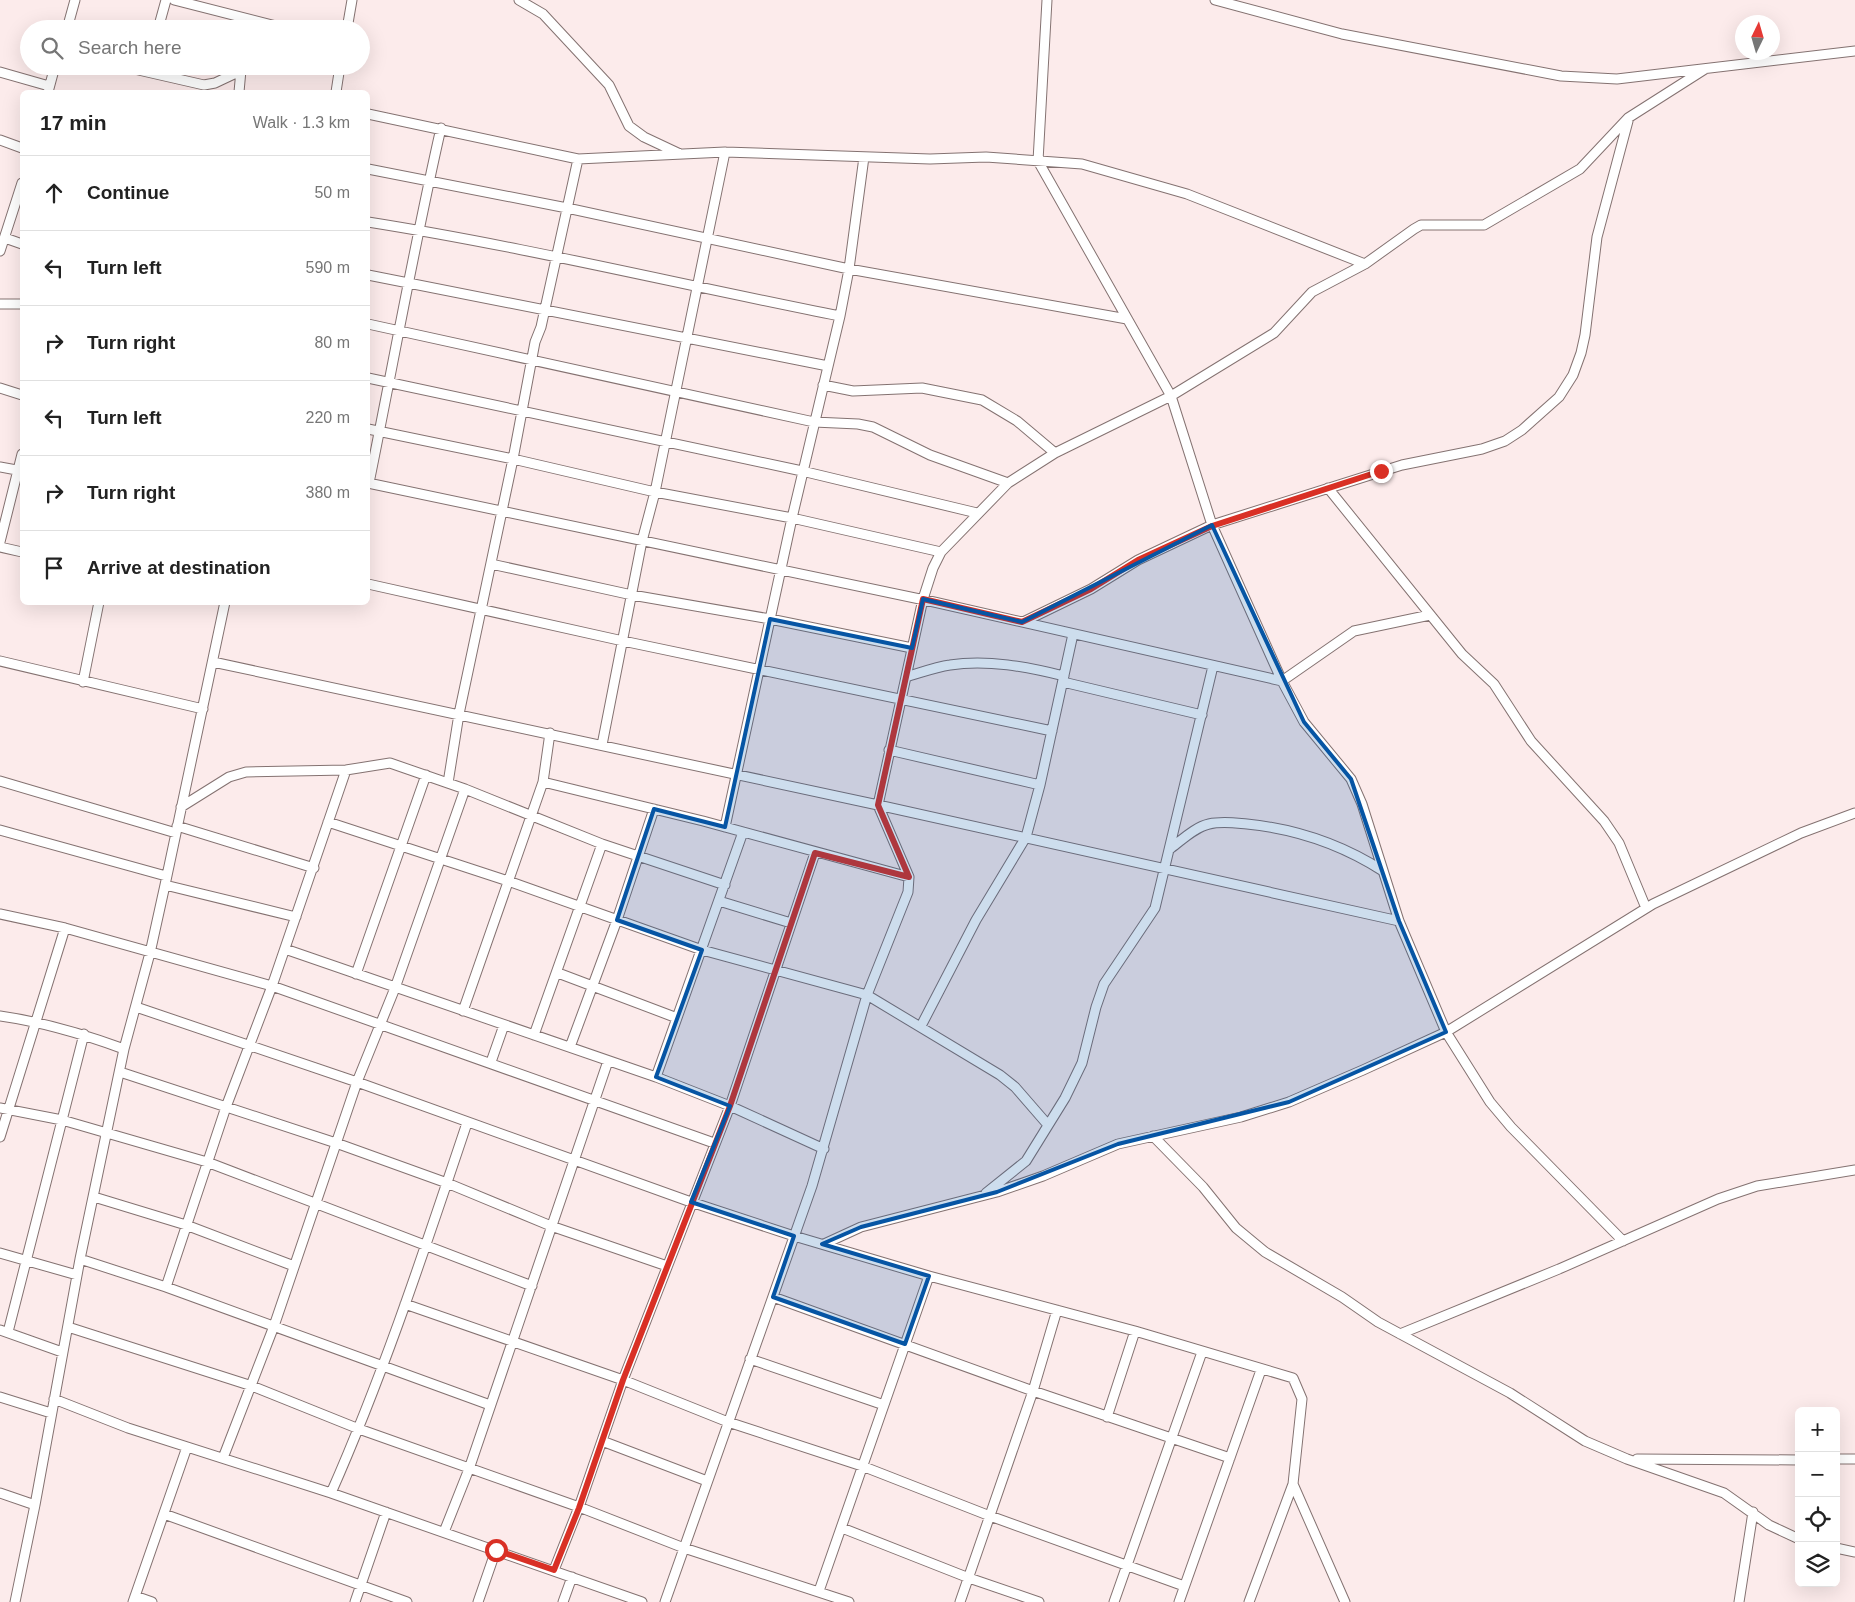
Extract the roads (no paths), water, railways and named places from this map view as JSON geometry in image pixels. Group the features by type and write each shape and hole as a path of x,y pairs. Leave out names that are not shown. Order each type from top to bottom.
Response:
{"street":[{"path":"69,20 72,0"},
{"path":"160,20 166,0"},
{"path":"174,0 253,20"},
{"path":"349,20 352,0"},
{"path":"519,0 543,14 609,86 629,126 644,137 681,154"},
{"path":"1047,0 1038,161 1171,396 1212,526 1282,681 1304,722 1351,779 1362,804 1400,921 1446,1032 1490,1102 1623,1241"},
{"path":"1215,0 1342,34 1561,76 1617,79 1855,51"},
{"path":"665,1602 824,1149 843,1074 867,995 906,900 909,877 878,805 923,599 933,568 941,552 1008,483 1055,453 1171,396 1274,333 1312,292 1365,264 1421,225 1484,225 1580,169 1628,118 1706,69"},
{"path":"0,72 49,89 53,75"},
{"path":"165,75 204,85 215,83 231,75"},
{"path":"239,90 241,75"},
{"path":"336,90 339,75"},
{"path":"370,114 441,128 578,159 725,152 930,159 986,157 1082,164 1187,194 1365,264"},
{"path":"1022,622 1083,594 1138,560 1212,526 1402,465 1482,449 1504,441 1522,430 1559,397 1573,375 1586,335 1597,237 1628,118"},
{"path":"370,474 407,282 441,128"},
{"path":"0,140 20,147"},
{"path":"602,745 642,541 655,492 725,152"},
{"path":"725,827 802,471 840,316 849,269 864,157"},
{"path":"448,783 459,714 523,412 535,342 544,311 578,159"},
{"path":"370,168 429,179 849,269 1127,319"},
{"path":"0,251 20,189"},
{"path":"370,222 556,257 697,288 840,316"},
{"path":"5,238 20,243"},
{"path":"370,275 828,366"},
{"path":"0,304 20,304"},
{"path":"370,324 814,422 858,424 874,427 930,455 1008,483"},
{"path":"370,378 802,471 977,513"},
{"path":"823,385 853,391 922,388 982,400 1017,420 1055,453"},
{"path":"0,388 20,394"},
{"path":"370,429 513,459 655,492 792,518 941,552"},
{"path":"0,467 20,471 0,542"},
{"path":"370,483 923,599 1282,681 1354,631 1430,616"},
{"path":"1328,488 1462,654 1494,684 1531,741 1604,821 1619,843 1646,908"},
{"path":"0,547 20,552"},
{"path":"491,564 632,595 770,619 912,648"},
{"path":"370,584 623,641 1052,731"},
{"path":"83,682 98,605"},
{"path":"15,1602 35,1505 80,1259 124,1049 150,953 224,605"},
{"path":"921,1026 976,920 1026,837 1040,785 1073,634"},
{"path":"0,661 203,709"},
{"path":"213,662 1026,837 1400,921"},
{"path":"906,678 937,668 964,663 1028,668 1202,715"},
{"path":"982,1196 1026,1161 1073,1084 1082,1063 1096,1007 1104,984 1155,908 1171,848 1212,666"},
{"path":"463,1011 543,782 550,734"},
{"path":"889,750 1040,785"},
{"path":"181,807 229,777 246,772 346,770 390,763 426,774 602,844 725,885"},
{"path":"166,1287 226,1107 286,948 346,770"},
{"path":"356,974 426,774"},
{"path":"0,781 314,868"},
{"path":"543,782 725,827 909,877"},
{"path":"223,1458 274,1326 336,1143 380,1023 395,988 465,789"},
{"path":"570,1047 617,920 654,809"},
{"path":"824,1244 861,1227 982,1196 1043,1176 1118,1144 1242,1117 1289,1102 1446,1032 1646,908 1800,833 1855,813"},
{"path":"328,822 508,881 702,950 867,995 1000,1075 1015,1087 1048,1125"},
{"path":"1171,848 1208,824 1228,823 1273,827 1303,834 1344,849 1383,871"},
{"path":"0,830 296,917"},
{"path":"656,1077 743,832"},
{"path":"534,1035 558,973 602,844"},
{"path":"554,1570 579,1508 623,1380 666,1266 730,1106 815,853"},
{"path":"720,900 792,923"},
{"path":"0,914 65,928 272,986 491,1062 714,1143"},
{"path":"0,1137 10,1110 65,928"},
{"path":"286,948 395,988 656,1077 730,1106 824,1149"},
{"path":"558,973 677,1018"},
{"path":"136,1007 358,1082 467,1123 691,1202 794,1236 929,1276 1135,1331 1293,1378 1302,1399 1293,1484 1249,1602"},
{"path":"0,1016 36,1021 84,1034 124,1049"},
{"path":"491,1062 504,1025"},
{"path":"62,1352 4,1331 27,1260 84,1034"},
{"path":"444,1532 469,1469 608,1061"},
{"path":"120,1072 336,1143 447,1183 552,1226 666,1266"},
{"path":"0,1108 62,1120 207,1162 532,1286"},
{"path":"331,1493 359,1429 383,1366 467,1123"},
{"path":"1153,1136 1202,1187 1236,1228 1265,1252 1400,1334 1510,1393 1585,1441 1626,1459 1724,1492 1770,1525 1795,1537"},
{"path":"1400,1334 1623,1241 1718,1199 1757,1186 1855,1170"},
{"path":"94,1197 186,1225 294,1266"},
{"path":"0,1254 77,1275"},
{"path":"80,1259 166,1287 490,1405"},
{"path":"818,1591 842,1528 929,1276"},
{"path":"773,1297 1032,1391 1230,1458"},
{"path":"405,1304 623,1380 728,1422 862,1466 990,1516 1184,1586"},
{"path":"960,1602 1032,1391 1057,1310"},
{"path":"68,1327 252,1386 359,1429 684,1548 849,1602"},
{"path":"1108,1417 1135,1331"},
{"path":"1114,1602 1173,1439 1202,1352"},
{"path":"750,1360 884,1405"},
{"path":"1179,1602 1261,1370"},
{"path":"0,1397 52,1413"},
{"path":"54,1399 94,1416 331,1493 554,1570 630,1600 642,1602"},
{"path":"602,1441 707,1481"},
{"path":"152,1602 134,1599 187,1447"},
{"path":"1840,1459 1855,1458"},
{"path":"1626,1459 1795,1460"},
{"path":"1293,1484 1345,1602"},
{"path":"0,1493 35,1505"},
{"path":"355,1602 386,1512"},
{"path":"1739,1602 1753,1512"},
{"path":"164,1514 407,1602"},
{"path":"842,1528 969,1578 1039,1602"},
{"path":"1840,1549 1855,1552"},
{"path":"478,1602 496,1550"},
{"path":"563,1602 572,1577"}]}
